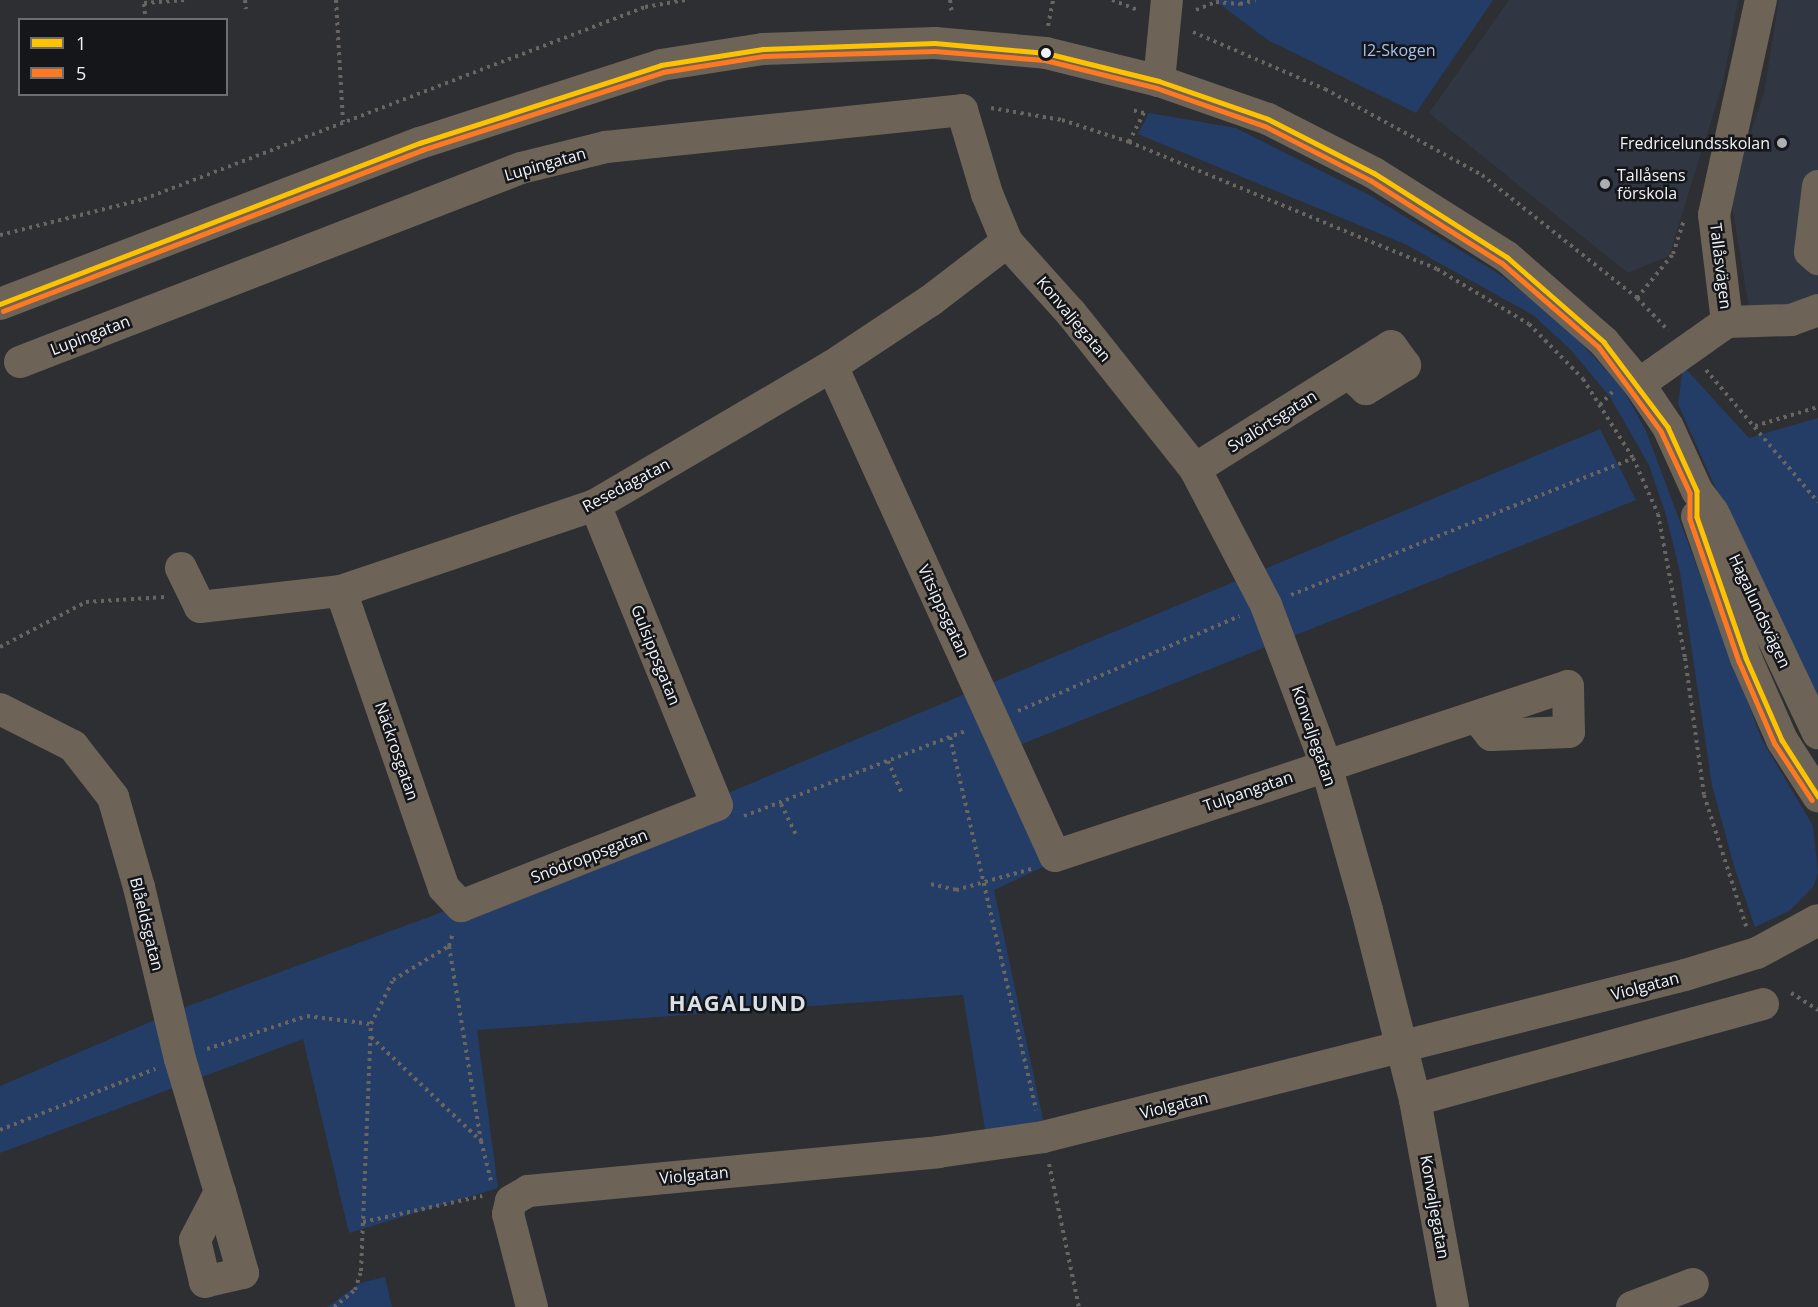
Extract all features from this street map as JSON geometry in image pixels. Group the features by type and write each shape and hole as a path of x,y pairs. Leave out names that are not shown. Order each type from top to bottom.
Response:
{"street":[{"name":"Tallåsvägen","path":"1639,384 1727,322 1714,215 1761,0"},
{"path":"1159,81 1167,10"},
{"name":"Hagalundsvägen","path":"3,296 420,143 661,65 763,49 935,43 1046,53 1159,81 1268,119 1374,173 1446,216 1507,257 1604,342 1639,384 1668,427 1697,491 1713,512 1818,733"},
{"path":"962,110 987,194 1007,242"},
{"name":"Lupingatan","path":"20,362 119,310 521,168 606,147 962,110"},
{"path":"1818,186 1810,252 1818,259"},
{"name":"Resedagatan","path":"196,595 200,607 341,591 595,505 832,366 930,301 1007,242"},
{"name":"Konvaljegatan","path":"1007,242 1071,313 1194,469 1266,605 1326,765 1415,1100 1453,1307"},
{"path":"1727,322 1791,320 1818,310"},
{"name":"Vitsippsgatan","path":"832,366 1055,856"},
{"name":"Svalörtsgatan","path":"1194,469 1348,373"},
{"name":"Hagalundsvägen","path":"1697,491 1697,517 1746,658 1782,740 1818,796"},
{"name":"Gulsippsgatan","path":"595,505 717,805"},
{"path":"181,568 196,595"},
{"name":"Näckrosgatan","path":"341,591 444,888 461,906"},
{"name":"Blåeldsgatan","path":"0,709 73,746 113,797 139,886 180,1059 220,1192"},
{"name":"Tulpangatan","path":"1055,856 1477,717"},
{"name":"Snödroppsgatan","path":"461,906 717,805"},
{"name":"Violgatan","path":"532,1307 511,1226 511,1201 528,1191 938,1152 1043,1137 1401,1049 1757,953 1818,920"},
{"path":"1415,1100 1775,998"},
{"path":"1632,1307 1693,1284"}],"path":[{"path":"145,14 144,3 187,0"},
{"path":"245,0 246,9"},
{"path":"336,0 343,122"},
{"path":"0,235 144,199 645,7 685,0"},
{"path":"950,0 952,14"},
{"path":"1048,27 1053,0"},
{"path":"1167,10 1217,1 1240,4 1256,0"},
{"path":"962,110 997,108 1040,116 1128,142 1437,269 1529,324 1583,379 1633,458 1658,514 1685,658 1704,795 1737,904 1757,953"},
{"path":"1128,142 1144,113 1132,110"},
{"path":"1755,426 1818,407"},
{"path":"717,805 733,818 781,804 995,720 1266,605 1633,458"},
{"path":"0,647 86,602 196,595"},
{"path":"950,737 1043,1137 1079,1307"},
{"path":"888,761 902,794"},
{"path":"781,804 796,835"},
{"path":"930,884 956,890 1048,864 1055,856"},
{"path":"363,1222 495,1193 481,1141 448,946 461,906"},
{"path":"334,1307 355,1290 361,1271 370,1036 377,1007 393,980 448,946"},
{"path":"1775,998 1818,1010"},
{"path":"370,1036 481,1141"}],"shaded area":[{"name":"Tallåsens förskola","path":"1509,0 1738,0 1723,83 1669,256 1628,273 1429,113"},
{"name":"Fredricelundsskolan","path":"1779,0 1818,0 1818,326 1754,338 1730,193 1764,93"}],"green space":[{"name":"I2-Skogen","path":"1214,0 1493,0 1416,113 1268,40"},
{"path":"1149,113 1236,128 1371,196 1499,274 1561,321 1623,389 1646,431 1762,740 1813,826 1818,872 1814,886 1789,911 1755,927 1734,866 1712,785 1680,572 1666,515 1649,465 1610,397 1571,350 1533,315 1405,244 1138,134"},
{"path":"1683,366 1749,438 1818,418 1818,699 1763,594 1678,404"},
{"path":"1600,429 1636,500 999,753 1045,866 994,890 1044,1124 986,1136 963,995 477,1030 498,1188 349,1233 303,1039 0,1153 0,1086 183,1008 445,911"},
{"path":"385,1277 392,1307 327,1307 360,1283"}],"transit line":[{"name":"1","path":"0,304 420,143 661,65 763,49 935,43 1046,53 1159,81 1268,119 1374,173 1507,257 1604,342 1668,427 1697,491 1697,517 1746,658 1782,740 1818,796"},
{"name":"5","path":"3,311 422,150 663,72 764,56 935,51 1045,60 1157,88 1265,126 1370,180 1502,263 1599,347 1661,431 1690,493 1690,519 1739,661 1775,744 1812,800"}],"place":[{"name":"Fredricelundsskolan","path":"1782,143"},
{"name":"Tallåsens förskola","path":"1605,184"}],"district":[{"name":"HAGALUND","path":"738,1003"}]}
